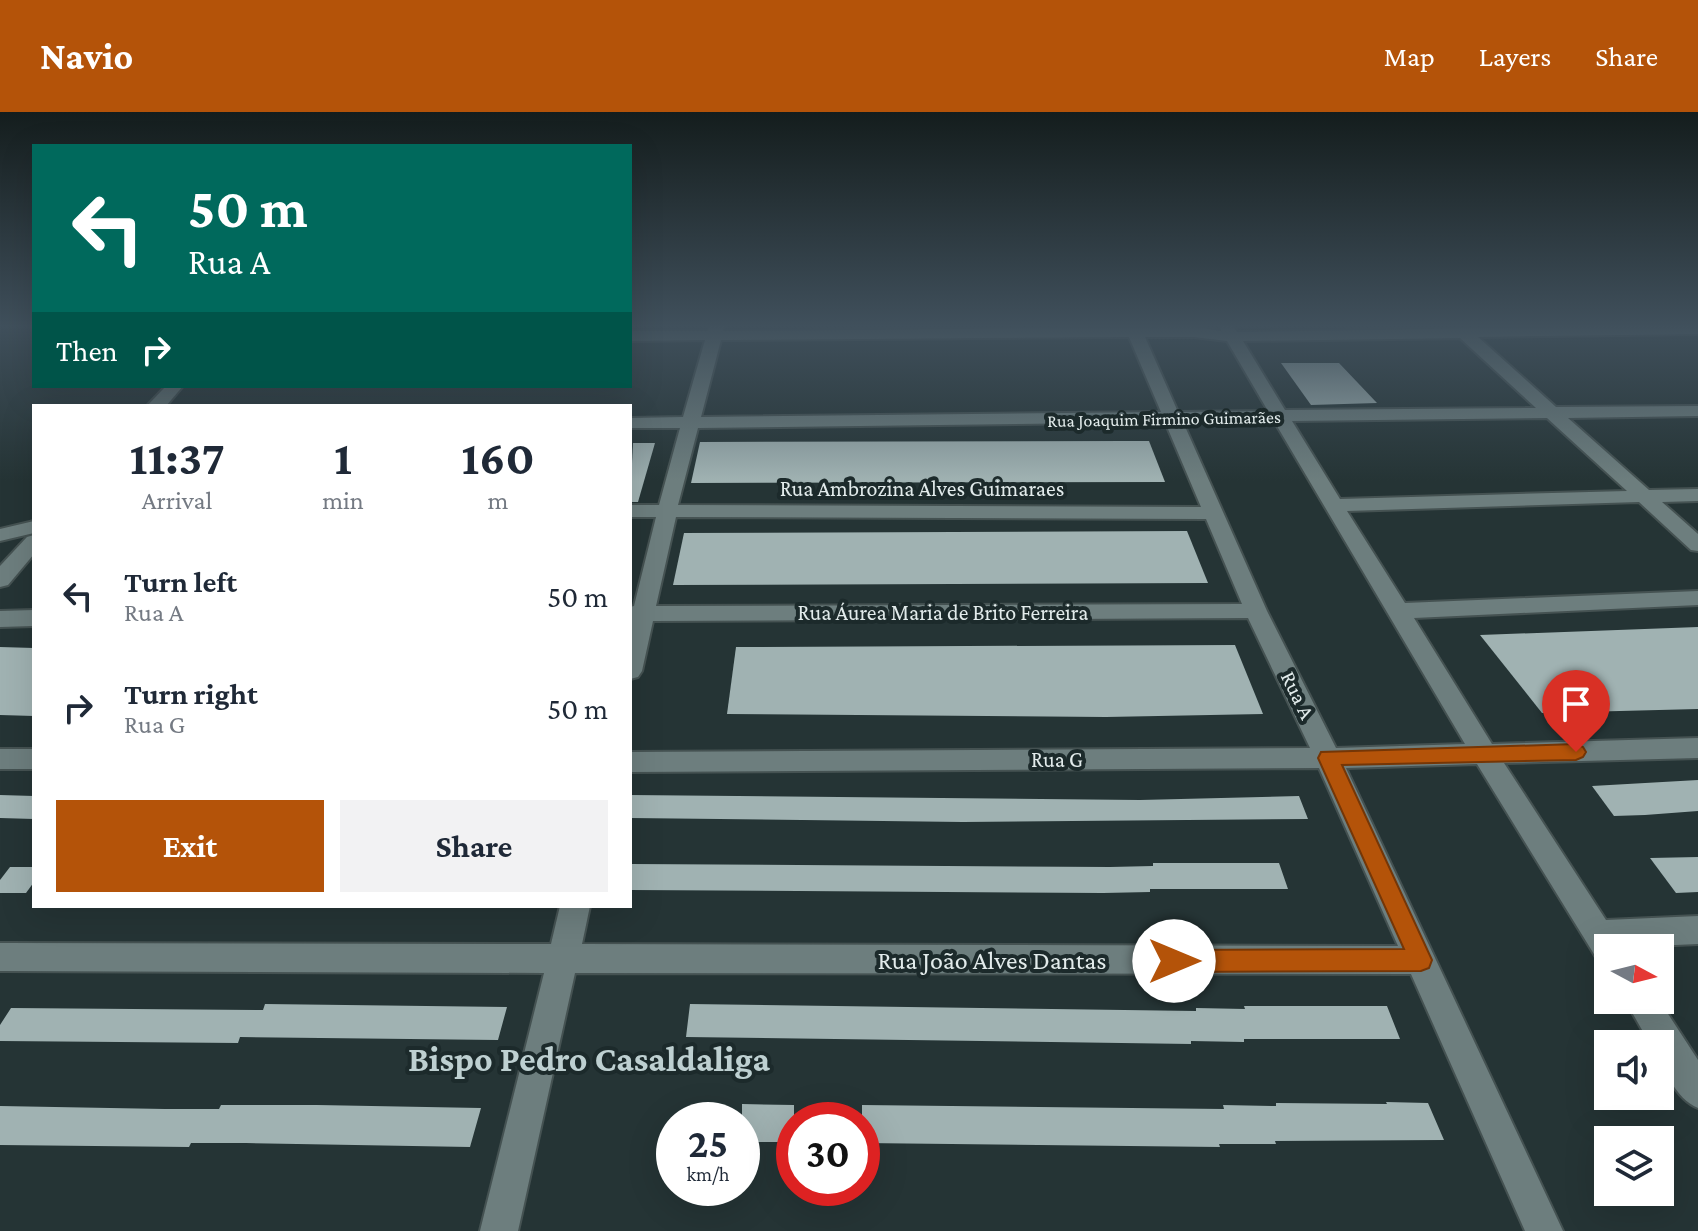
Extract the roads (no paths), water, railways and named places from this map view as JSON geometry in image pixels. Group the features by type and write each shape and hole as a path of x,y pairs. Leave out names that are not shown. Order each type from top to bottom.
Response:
{"street":[{"path":"632,655 637,614 703,377"},
{"name":"Rua A","path":"1154,377 1256,611 1328,758 1544,1231"},
{"path":"1256,377 1485,755 1599,934"},
{"path":"1513,377 1698,545"},
{"path":"158,404 173,388"},
{"name":"Rua Joaquim Firmino Guimarães","path":"632,423 1698,411"},
{"path":"1333,505 1698,495"},
{"name":"Rua Ambrozina Alves Guimaraes","path":"632,511 1215,513"},
{"path":"0,535 32,527"},
{"path":"0,580 32,543"},
{"path":"1397,611 1698,598"},
{"name":"Rua Áurea Maria de Brito Ferreira","path":"637,614 1256,611"},
{"path":"0,619 32,618"},
{"name":"Rua G","path":"632,762 1328,758 1698,748"},
{"path":"0,759 32,759"},
{"path":"499,1231 575,908"},
{"path":"1663,934 1698,930"},
{"name":"Rua João Alves Dantas","path":"0,957 1421,960"},
{"path":"1650,1014 1698,1091"}],"district":[{"name":"Bispo Pedro Casaldaliga","path":"589,1059"}]}
